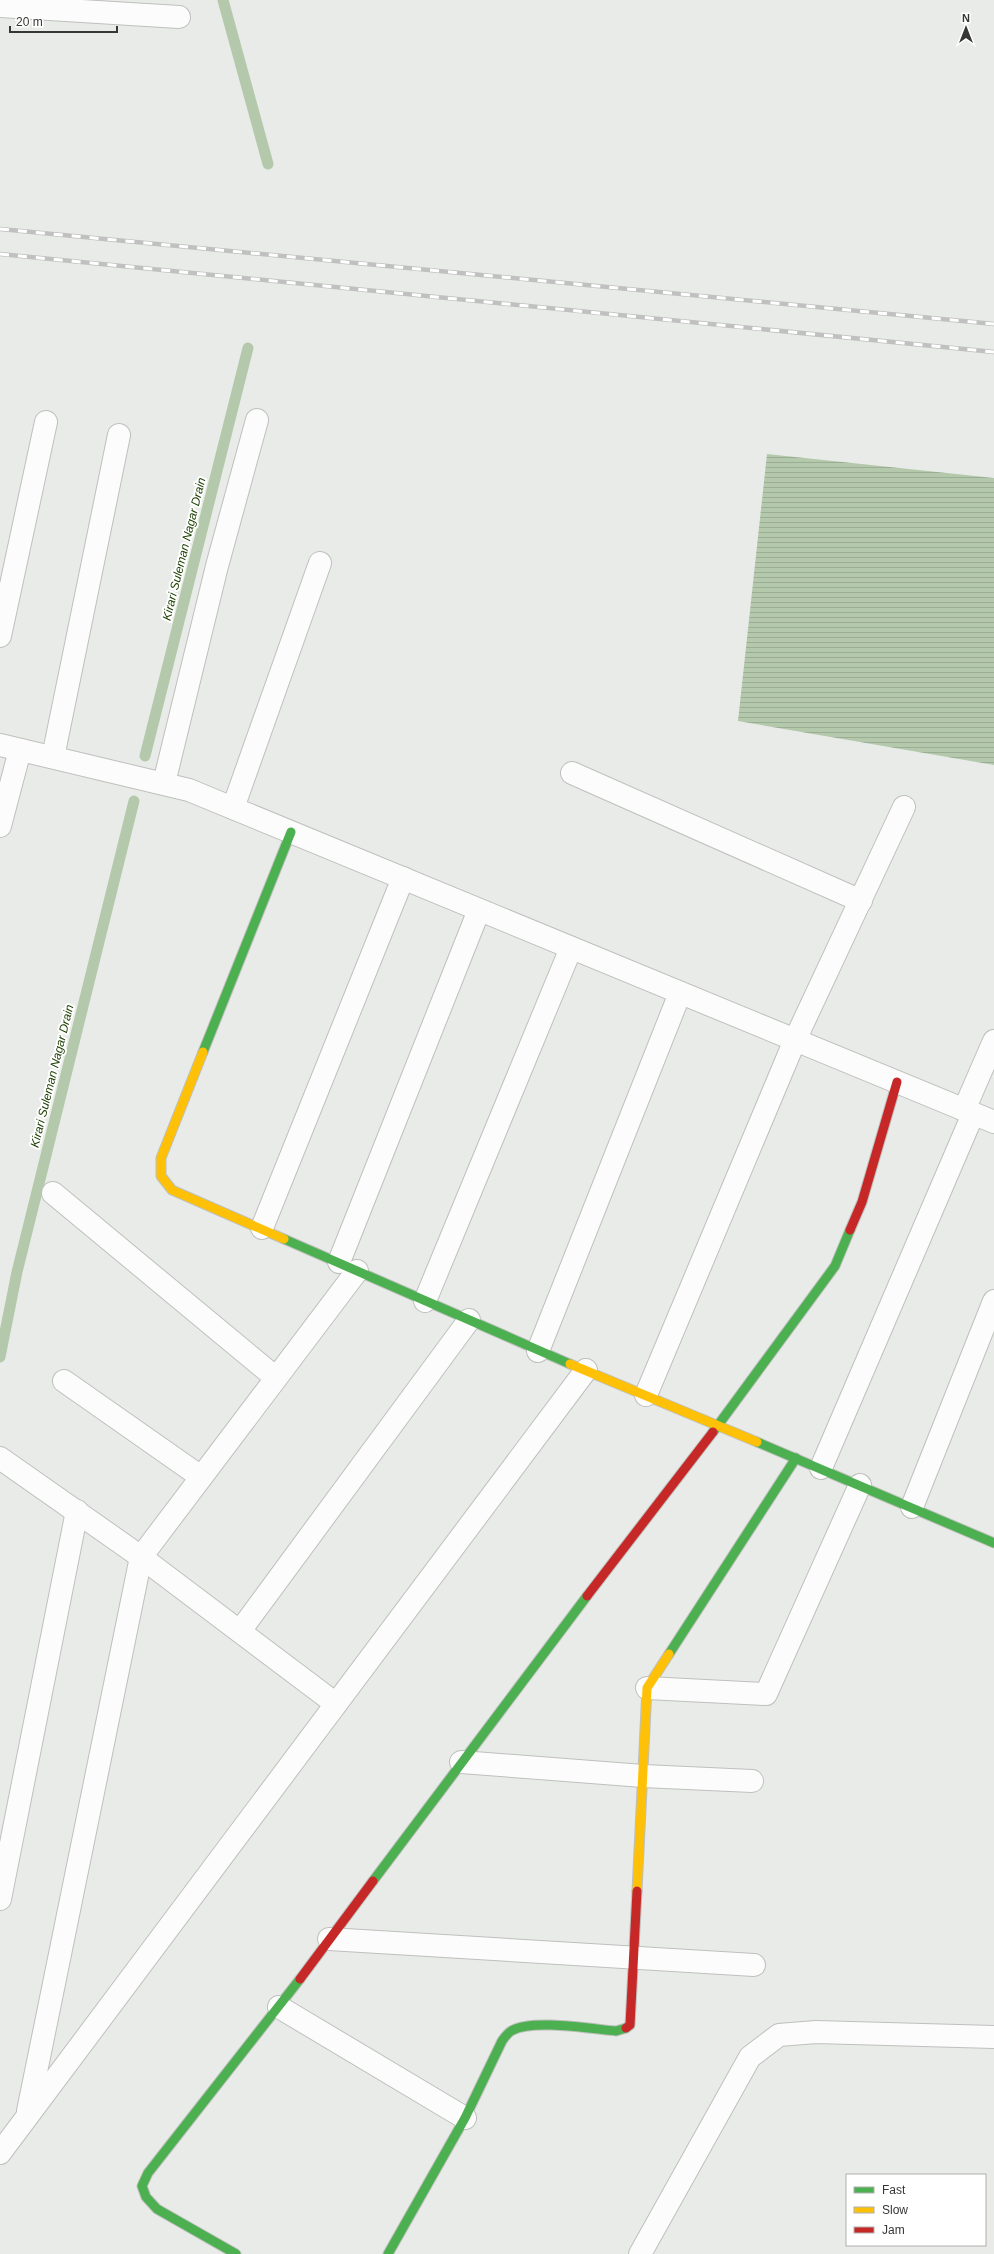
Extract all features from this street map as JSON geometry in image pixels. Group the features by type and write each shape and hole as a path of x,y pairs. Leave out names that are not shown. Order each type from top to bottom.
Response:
{"street":[{"path":"0,6 179,17"},
{"path":"164,783 218,566 257,420"},
{"path":"0,636 46,422"},
{"path":"53,758 119,435"},
{"path":"233,808 320,563"},
{"path":"0,826 10,747 189,790 994,1122"},
{"path":"572,774 861,902"},
{"path":"646,1395 795,1040 861,902 904,807"},
{"path":"291,832 161,1158 158,1170 163,1182 172,1190 262,1228 425,1301 538,1350 821,1468 994,1543"},
{"path":"262,1228 404,878"},
{"path":"26,2118 141,1557 276,1378 348,1266 479,910"},
{"path":"425,1301 571,948"},
{"path":"538,1350 680,993"},
{"path":"821,1468 968,1112 994,1041"},
{"path":"236,2254 157,2209 146,2197 142,2186 148,2173 279,2007 461,1762 718,1425 835,1266 862,1202 897,1082"},
{"path":"53,1193 276,1378"},
{"path":"912,1507 994,1301"},
{"path":"240,1631 469,1320"},
{"path":"0,2153 586,1370"},
{"path":"64,1381 201,1477"},
{"path":"388,2254 465,2118 502,2041 508,2032 519,2027 533,2026 616,2031 624,2030 630,2025 635,1958 647,1688 796,1458"},
{"path":"4,1460 141,1557 336,1704"},
{"path":"647,1688 766,1694 860,1485"},
{"path":"0,1899 77,1511"},
{"path":"461,1762 643,1776 752,1781"},
{"path":"329,1939 754,1965"},
{"path":"279,2007 465,2118"},
{"path":"640,2254 750,2057 779,2035 816,2032 994,2037"}],"shaded area":[{"path":"767,454 994,478 994,765 738,721"}],"waterway":[{"name":"Kirari Suleman Nagar Drain","path":"223,0 268,164"},
{"name":"Kirari Suleman Nagar Drain","path":"145,756 248,348"},
{"name":"Kirari Suleman Nagar Drain","path":"0,1357 17,1272 134,801"}],"railway":[{"path":"0,229 994,324"},
{"path":"0,254 994,352"}],"traffic: fast":[{"path":"203,1052 291,832"},
{"path":"713,1432 835,1266 850,1230"},
{"path":"284,1239 570,1364"},
{"path":"757,1442 994,1543"},
{"path":"669,1654 796,1458"},
{"path":"373,1881 587,1596"},
{"path":"236,2254 157,2209 146,2197 142,2186 148,2173 300,1979"},
{"path":"388,2254 465,2118 502,2041 508,2033 522,2027 534,2025 616,2031 626,2028"}],"traffic: slow":[{"path":"203,1052 161,1158 161,1176 172,1190 284,1239"},
{"path":"570,1364 757,1442"},
{"path":"637,1891 647,1688 669,1654"}],"traffic: jam":[{"path":"850,1230 862,1202 897,1082"},
{"path":"587,1596 713,1432"},
{"path":"300,1979 373,1881"},
{"path":"626,2028 630,2025 637,1891"}]}
